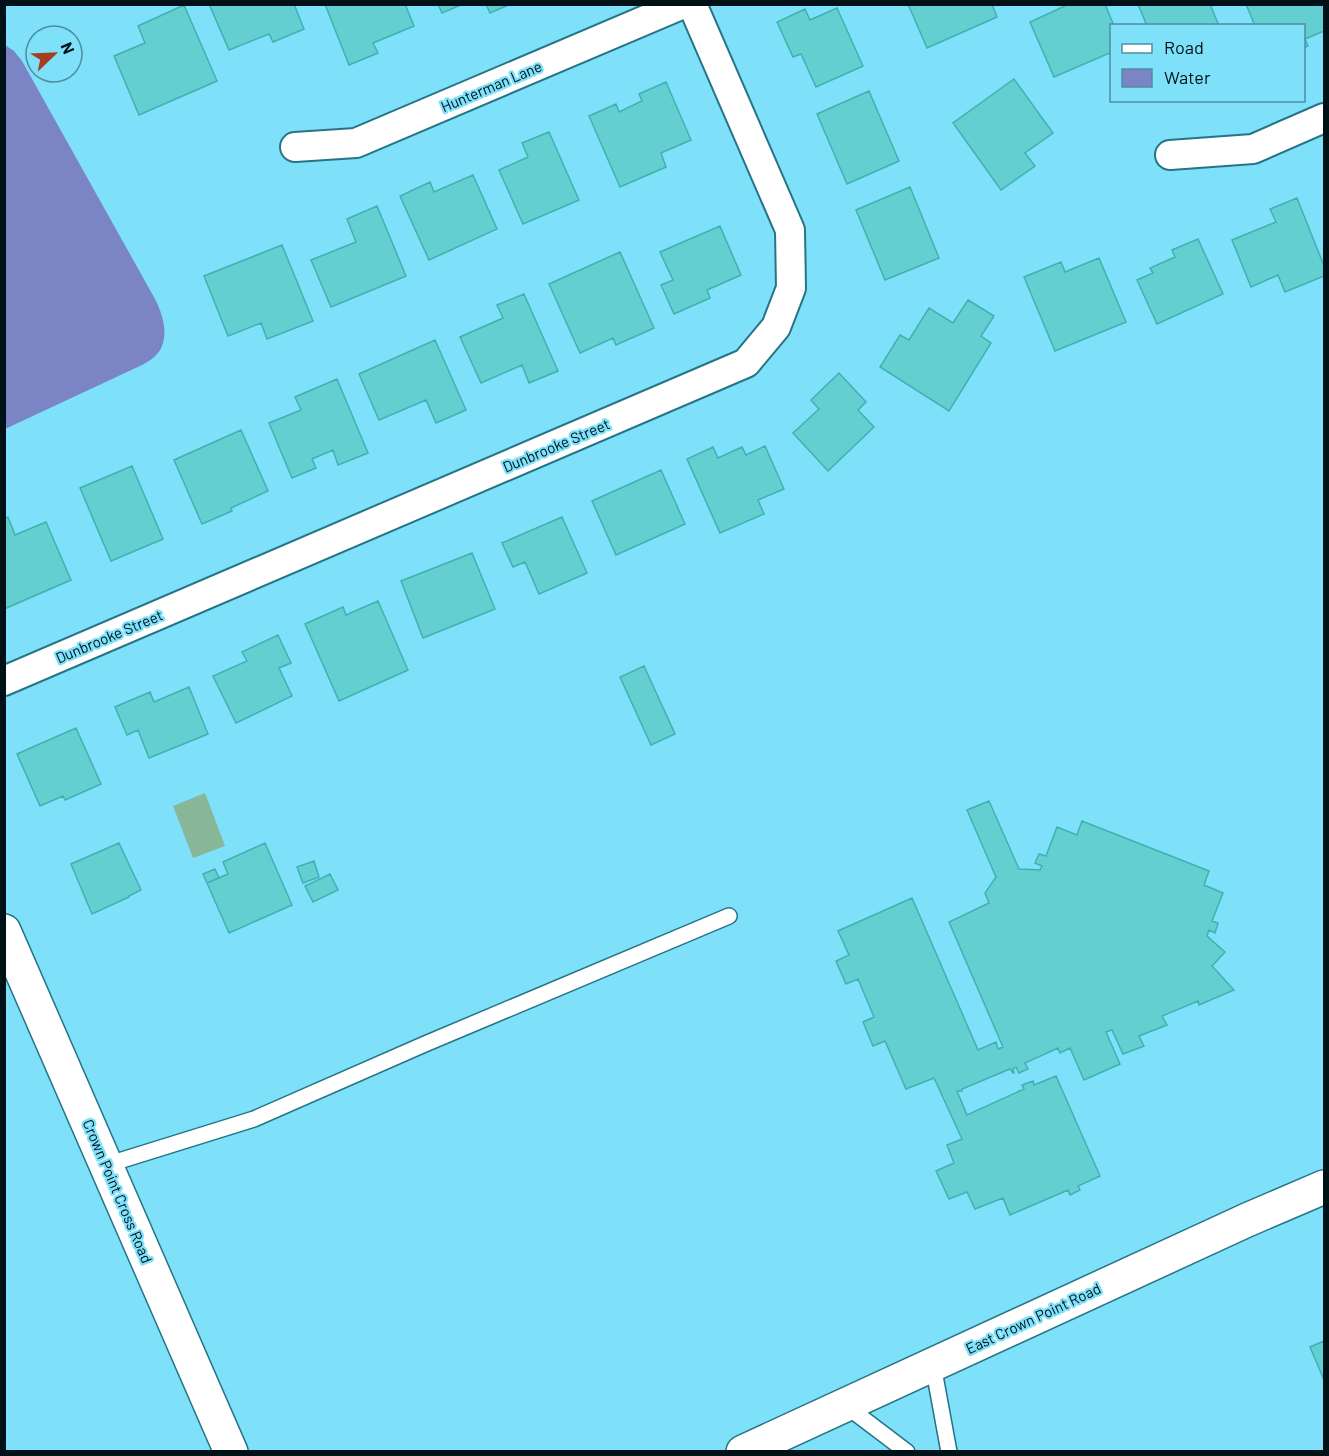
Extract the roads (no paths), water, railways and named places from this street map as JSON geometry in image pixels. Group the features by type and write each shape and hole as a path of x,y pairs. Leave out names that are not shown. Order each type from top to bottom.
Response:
{"street":[{"name":"Hunterman Lane","path":"295,147 356,143 683,4"},
{"name":"Dunbrooke Street","path":"4,681 746,363 777,327 791,288 790,230 692,4"},
{"path":"1170,155 1253,149 1324,118"},
{"name":"Crown Point Cross Road","path":"4,931 231,1452"},
{"name":"East Crown Point Road","path":"743,1452 1237,1224 1324,1187"}],"lane":[{"path":"106,1165 254,1119 729,916"},
{"path":"933,1365 950,1452"},
{"path":"845,1405 907,1452"}],"water":[{"path":"5,45 22,61 24,84 35,84 155,299 163,319 164,340 158,353 146,363 5,429"}]}
